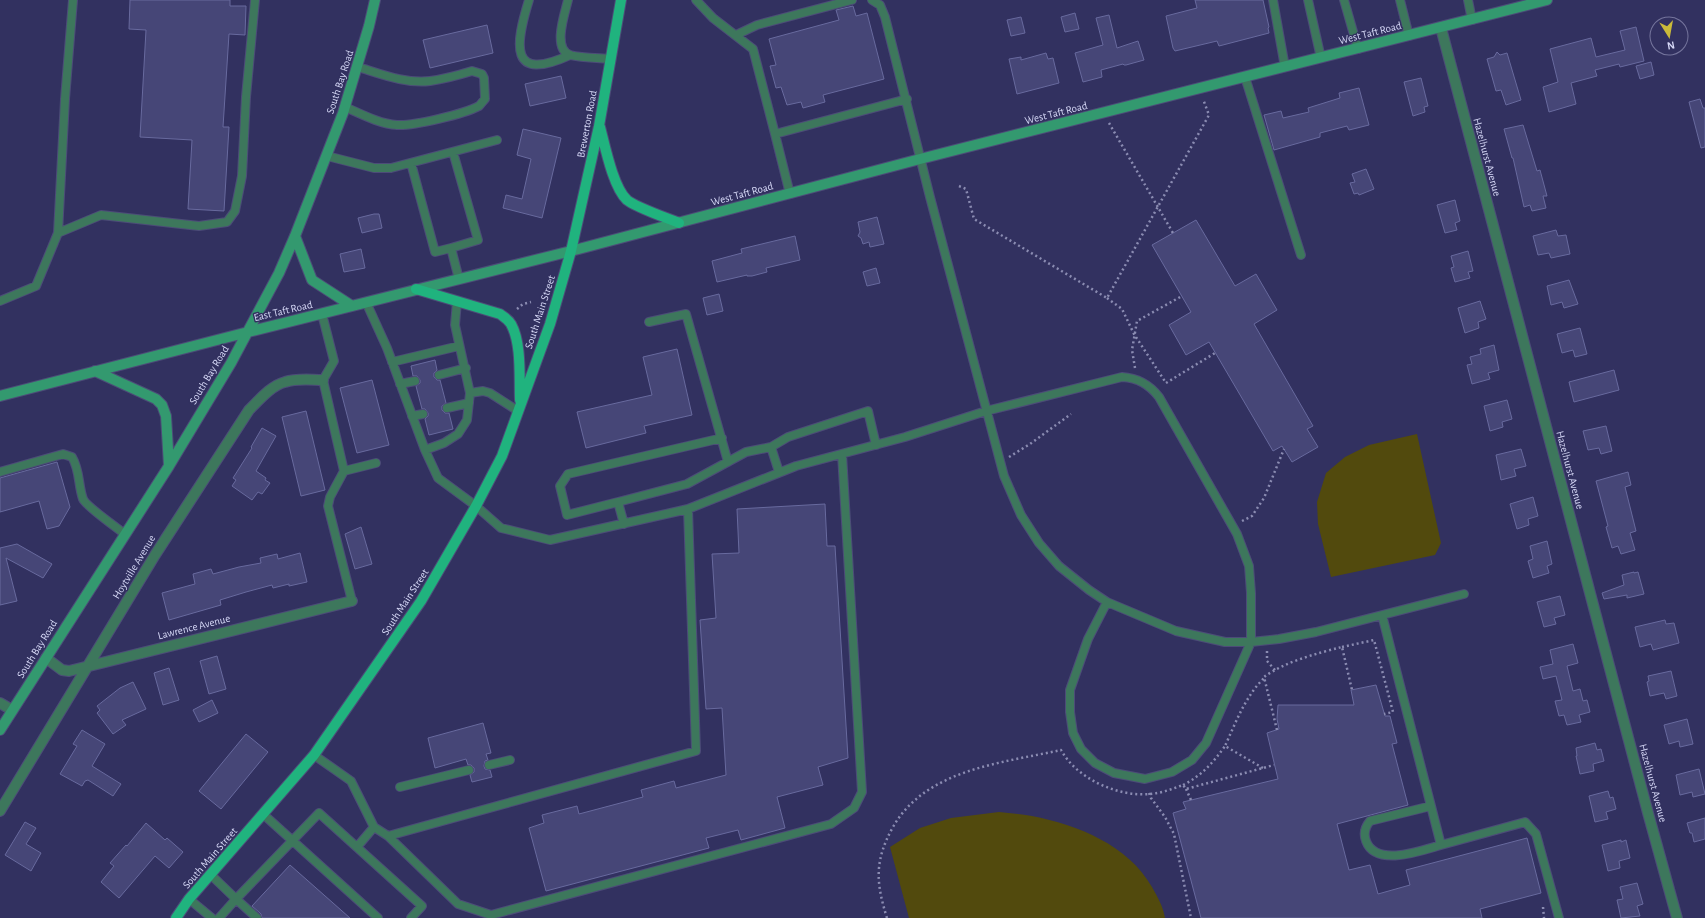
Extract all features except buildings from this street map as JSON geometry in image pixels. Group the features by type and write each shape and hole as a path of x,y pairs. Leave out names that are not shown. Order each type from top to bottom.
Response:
{"main road":[{"name":"South Bay Road","path":"0,730 168,466 231,363 279,273 327,156 345,107 358,67 375,0"},
{"name":"Brewerton Road","path":"571,251 599,126 621,0"},
{"name":"West Taft Road","path":"571,251 920,159 1547,0"},
{"path":"599,126 620,190 628,200 679,223"},
{"path":"295,236 312,280 352,306"},
{"name":"East Taft Road","path":"0,396 416,289 571,251"},
{"name":"South Main Street","path":"176,918 189,899 314,755 421,601 476,506 502,456 550,324 571,251"},
{"path":"416,289 500,314 507,319 512,325 518,350 519,409"},
{"path":"95,371 156,398 162,405 166,416 168,466"}],"street":[{"name":"Hazelhurst Avenue","path":"1440,28 1677,918"},
{"name":"Hoytville Avenue","path":"0,811 155,555 249,410 264,395 283,382 292,380 323,380"},
{"name":"Lawrence Avenue","path":"46,658 62,670 69,671 88,667 116,658 352,601"},
{"path":"0,703 12,710"}],"lane":[{"path":"0,301 36,286 58,233 65,99 73,0"},
{"path":"58,233 101,215 199,226 227,222 235,212 242,176 246,97 255,0"},
{"path":"529,0 523,18 519,47 522,58 536,66 550,63 570,55 611,59"},
{"path":"568,0 560,43 564,51 570,55"},
{"path":"696,0 713,18 753,49 790,194"},
{"path":"736,35 757,25 852,0"},
{"path":"872,0 880,5 886,16 920,159 1004,476 1021,515 1039,543 1059,566 1107,602 1176,631 1225,642 1268,641 1316,632 1464,594"},
{"path":"1273,0 1285,67"},
{"path":"1308,0 1321,58"},
{"path":"1344,0 1358,49"},
{"path":"1400,0 1409,36"},
{"path":"1468,0 1472,20"},
{"path":"345,107 377,120 396,125 416,124 464,112 480,106 485,99 484,78 478,72 472,71 429,81 415,81 400,79 358,67"},
{"path":"1245,77 1301,256"},
{"path":"775,134 906,99"},
{"path":"327,156 374,168 391,168 497,140"},
{"path":"411,163 435,252 451,248 478,240 453,152"},
{"path":"451,248 459,279"},
{"path":"425,450 458,434 467,420 470,393 466,368 459,346 455,325 457,301"},
{"path":"366,302 392,362 425,450 438,478 476,506 502,528 550,540 688,509 796,466 876,445 986,411 1122,377 1132,378 1144,382 1154,390 1238,534 1249,566 1251,593 1251,642 1206,743 1192,760 1172,772 1158,777 1145,779 1114,773 1096,763 1082,749 1073,733 1070,712 1070,690 1088,639 1107,602"},
{"path":"322,314 334,361 323,380 344,471 330,497 328,506 352,601"},
{"path":"649,322 686,314 728,462"},
{"path":"392,362 459,346"},
{"path":"439,375 466,368"},
{"path":"400,384 415,381"},
{"path":"470,393 483,390 519,409"},
{"path":"447,408 469,403"},
{"path":"722,438 568,474 560,486 567,514 687,484 746,452 771,447 788,437 868,411 876,445"},
{"path":"412,416 423,414"},
{"path":"771,447 779,472"},
{"path":"0,472 63,454 72,457 77,465 80,488 84,502 125,534"},
{"path":"314,755 351,781 374,827 388,836 458,904 491,915 831,824 854,808 862,792 842,454"},
{"path":"344,471 376,464"},
{"path":"618,502 624,524"},
{"path":"388,836 696,751 688,509"},
{"path":"1382,615 1441,845"},
{"path":"489,765 510,760"},
{"path":"400,787 469,770"},
{"path":"1431,806 1370,821 1366,827 1365,834 1367,842 1371,848 1380,854 1390,856 1441,845 1525,822 1536,834 1559,918"},
{"path":"219,918 319,812 422,906 411,918"},
{"path":"264,814 378,918"},
{"path":"357,847 374,827"},
{"path":"211,875 257,918"},
{"path":"189,899 212,918"}],"path":[{"path":"1107,298 1209,115 1199,89"},
{"path":"1103,113 1173,233"},
{"path":"959,186 966,190 974,219 1107,298 1122,309 1134,334 1166,383"},
{"path":"1132,378 1135,368 1132,350 1137,321 1182,296"},
{"path":"517,309 523,304 531,302"},
{"path":"1154,390 1215,353"},
{"path":"1000,461 1017,453 1071,414"},
{"path":"1232,525 1252,516 1264,498 1284,449"},
{"path":"887,918 879,889 878,876 883,848 888,836 907,806 931,788 945,781 977,768 1061,750 1070,762 1081,772 1106,788 1127,793 1160,793 1183,785 1200,775 1218,756 1225,746 1248,698 1264,677 1275,670 1327,651 1374,640 1393,712 1384,714"},
{"path":"1268,641 1267,661 1275,670"},
{"path":"1342,648 1352,690"},
{"path":"1264,677 1277,730"},
{"path":"1225,746 1262,768"},
{"path":"1186,789 1274,765"},
{"path":"1145,779 1150,794 1174,834 1191,918"},
{"path":"1183,785 1191,800"}],"shaded area":[{"path":"1417,434 1441,543 1435,555 1331,577 1318,524 1317,502 1326,473 1345,457 1369,445"},
{"path":"999,812 1032,816 1067,825 1084,831 1116,848 1130,859 1142,872 1158,898 1165,918 909,918 890,847 920,828 951,818"}]}
